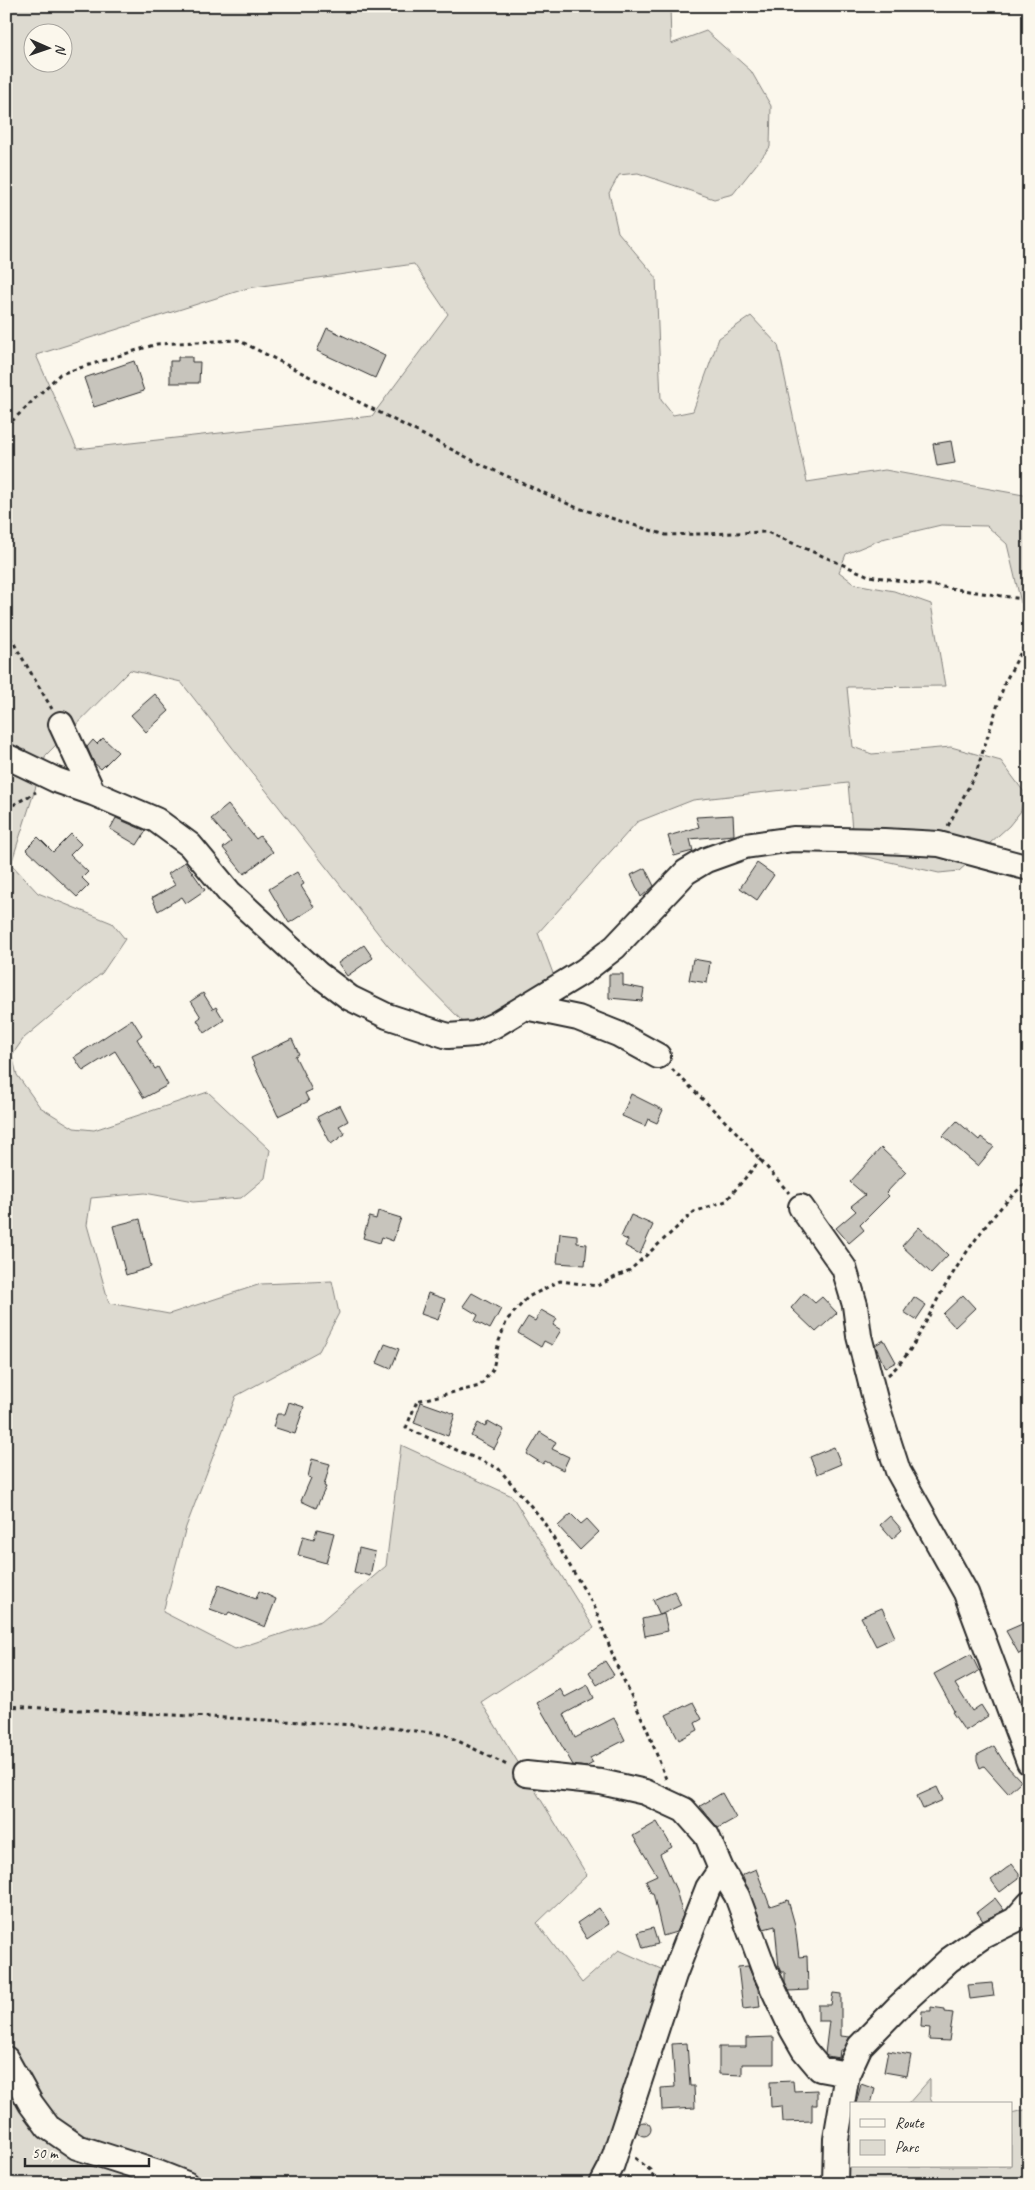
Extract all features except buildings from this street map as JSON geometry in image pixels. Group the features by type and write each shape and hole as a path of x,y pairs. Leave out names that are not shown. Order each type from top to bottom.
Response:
{"street":[{"path":"60,724 93,793"},
{"path":"6,756 56,780 93,793 156,820 190,844 229,892 318,974 350,998 387,1016 448,1036 475,1034 495,1025 584,971 615,947 686,872 706,860 746,846 793,839 939,844 1029,868"},
{"path":"525,1007 578,1018 618,1034 658,1056"},
{"path":"801,1207 844,1268 855,1305 859,1336 872,1388 898,1471 966,1593 1029,1762"},
{"path":"526,1774 602,1782 645,1792 684,1810 707,1836 721,1869 737,1896 764,1969 804,2050 820,2069 847,2074"},
{"path":"602,2184 611,2167 678,1966 708,1888 721,1869"},
{"path":"835,2184 836,2139 847,2074 860,2046 923,1982 983,1936 1015,1920 1029,1904"},
{"path":"6,2059 31,2104 48,2127 77,2147 186,2184"}],"path":[{"path":"6,427 60,374 157,344 238,340 478,464 575,507 666,535 767,532 869,576 1029,600"},
{"path":"6,630 60,724"},
{"path":"939,844 976,773 1005,682 1029,637"},
{"path":"6,809 56,780"},
{"path":"658,1056 709,1104 761,1159 801,1207"},
{"path":"684,1810 665,1778 647,1729 617,1666 595,1608 542,1519 498,1468 406,1428 417,1401 480,1386 493,1369 499,1341 507,1320 528,1297 560,1280 597,1286 630,1270 694,1212 726,1201 761,1159"},
{"path":"872,1388 892,1372 908,1351 944,1288 1002,1204 1029,1180"},
{"path":"6,1706 375,1726 446,1735 526,1774"},
{"path":"616,2152 632,2157 650,2170 656,2184"}],"green space":[{"path":"6,6 670,6 671,44 706,31 751,71 771,106 770,147 733,194 714,199 638,173 619,175 609,193 618,232 656,277 661,400 673,415 693,411 719,338 751,316 778,345 807,482 885,470 1029,496 1029,604 1021,603 1007,544 987,526 941,525 882,539 846,554 839,572 855,584 894,591 931,604 945,686 847,687 853,747 872,754 951,747 1001,761 1024,792 1021,811 1009,826 959,871 939,873 854,854 848,783 693,800 637,822 538,933 558,987 475,1034 388,946 181,682 130,670 46,755 11,864 38,893 112,923 125,939 102,973 24,1038 12,1055 17,1075 40,1107 74,1128 94,1130 208,1092 270,1150 265,1178 241,1198 193,1202 145,1193 91,1198 87,1225 109,1303 169,1314 261,1284 332,1281 339,1313 319,1351 236,1396 186,1527 163,1612 235,1649 321,1621 386,1566 401,1445 512,1496 594,1628 481,1702 587,1875 537,1923 582,1983 619,1950 674,1975 602,2184 6,2184","holes":["414,264 448,314 372,416 77,449 36,355 248,288"]},
{"path":"930,2079 930,2098 932,2102 910,2102"},
{"path":"1029,2109 1029,2184 835,2184 836,2139 850,2135 850,2168 1012,2168 1012,2113"}]}
